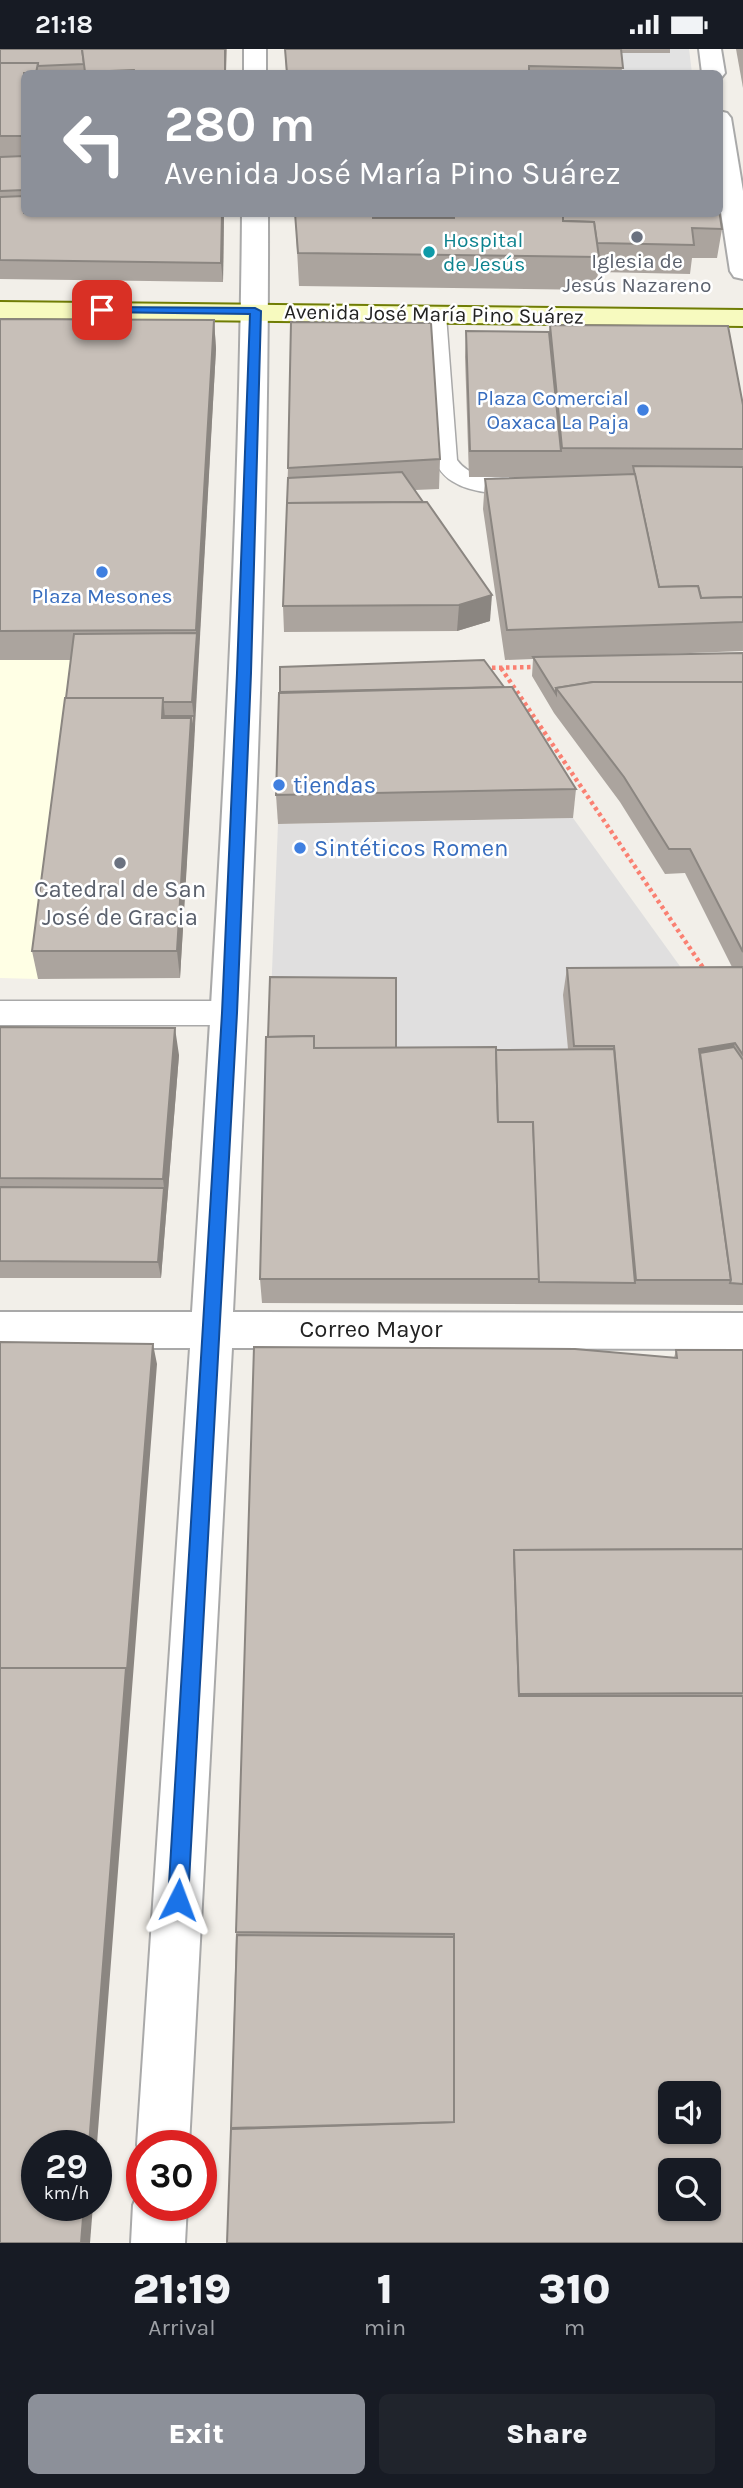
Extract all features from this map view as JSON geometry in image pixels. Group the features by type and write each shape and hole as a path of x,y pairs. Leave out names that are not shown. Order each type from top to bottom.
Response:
{"main road":[{"name":"Avenida José María Pino Suárez","path":"0,310 743,319"}],"street":[{"path":"255,49 255,70"},
{"path":"710,49 713,70"},
{"path":"723,128 733,152 743,271"},
{"path":"164,2130 229,1013 244,659 255,311 255,217"},
{"path":"435,315 445,460 452,472 467,481 486,484 554,485"},
{"path":"0,1013 229,1013"},
{"name":"Correo Mayor","path":"0,1330 212,1328 743,1331"},
{"path":"158,2243 159,2221"}],"path":[{"path":"474,668 541,666"},
{"path":"501,667 709,977"}],"shaded area":[{"path":"669,49 689,49 692,70 617,70 615,53 669,53"},
{"path":"78,659 38,979 0,978 0,660"},
{"path":"573,818 700,994 570,1073 396,1074 271,996 278,824"}],"building":[{"path":"0,49 82,49 84,64 38,66 38,63 0,63"},
{"path":"82,49 225,49 225,70 85,70"},
{"path":"285,49 621,49 623,68 529,66 529,70 287,70"},
{"path":"0,63 38,63 37,70 21,70 21,136 0,136"},
{"path":"21,156 21,190 0,191 0,157"},
{"path":"21,196 21,217 222,217 221,263 0,260 0,197"},
{"path":"295,217 563,217 563,221 594,222 599,257 298,253"},
{"path":"563,217 720,217 722,229 692,228 694,245 597,243 594,222 563,221"},
{"path":"0,319 214,320 196,630 0,631"},
{"path":"291,322 431,323 440,459 288,468"},
{"name":"Plaza Comercial Oaxaca La Paja","path":"550,325 728,326 743,405 743,449 562,448"},
{"path":"466,331 549,332 561,451 470,451"},
{"path":"633,466 743,467 743,597 701,598 698,586 659,587"},
{"path":"402,472 423,502 287,503 288,478"},
{"path":"635,474 659,587 698,586 701,598 743,597 743,622 507,630 485,479"},
{"path":"427,502 492,595 459,605 283,606 287,503"},
{"path":"197,633 192,702 163,702 163,698 66,698 74,634"},
{"path":"743,653 743,682 593,682 556,688 556,694 533,657"},
{"path":"484,660 504,687 280,692 280,667"},
{"path":"593,682 743,682 743,952 690,849 669,849 624,777 556,688"},
{"path":"512,687 576,789 276,795 279,693"},
{"name":"Catedral de San José de Gracia","path":"65,698 163,698 162,718 191,718 177,951 32,951"},
{"path":"165,716 194,716 193,736 191,718"},
{"path":"743,967 743,1055 735,1043 699,1049 731,1280 636,1280 614,1046 574,1046 567,968"},
{"path":"270,977 396,978 396,1048 314,1048 314,1036 268,1037"},
{"path":"0,1027 175,1028 163,1179 0,1178"},
{"path":"314,1036 314,1048 496,1047 498,1122 533,1122 540,1279 260,1279 266,1037"},
{"path":"734,1047 743,1060 743,1284 730,1283 700,1053"},
{"path":"614,1049 635,1283 539,1282 533,1122 498,1122 496,1050"},
{"path":"0,1187 164,1188 158,1262 0,1261"},
{"path":"0,1342 153,1344 127,1670 0,1668"},
{"path":"254,1347 575,1349 677,1358 676,1350 743,1350 743,1549 514,1550 514,1553 519,1696 743,1696 743,2243 227,2243 231,2129 454,2122 454,1934 236,1932"},
{"path":"743,1549 743,1693 519,1694 514,1550"},
{"path":"0,1668 126,1668 90,2130 21,2130 21,2221 83,2221 81,2243 0,2243"},
{"path":"237,1935 454,1937 454,2122 231,2128"}],"place":[{"name":"Iglesia de Jesús Nazareno","path":"637,237"},
{"name":"Hospital de Jesús","path":"429,252"},
{"name":"Plaza Comercial Oaxaca La Paja","path":"643,410"},
{"name":"Plaza Mesones","path":"102,572"},
{"name":"tiendas","path":"279,785"},
{"name":"Sintéticos Romen","path":"300,848"},
{"name":"Catedral de San José de Gracia","path":"120,863"}],"route":[{"path":"102,310 255,311 244,673 229,1013 178,1900"}]}
